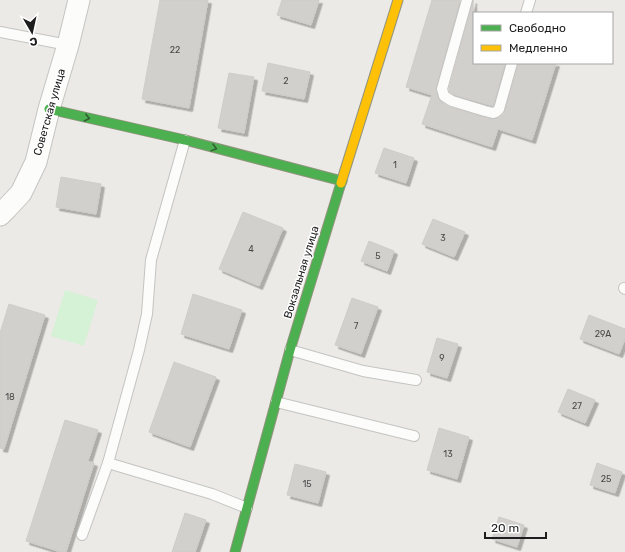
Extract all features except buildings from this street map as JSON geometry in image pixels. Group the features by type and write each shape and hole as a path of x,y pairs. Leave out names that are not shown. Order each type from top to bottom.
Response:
{"main road":[{"name":"Вокзальная улица","path":"235,552 290,350 398,0"},
{"path":"49,109 185,140 342,181"}],"street":[{"name":"Советская улица","path":"0,215 21,193 36,162 79,0"}],"lane":[{"path":"468,0 442,88 444,96 452,101 489,112 496,112 499,109 512,64"},
{"path":"526,12 530,0"},
{"path":"0,32 68,45"},
{"path":"82,535 108,463 139,350 147,314 151,260 185,140"},
{"path":"290,350 363,371 416,380"},
{"path":"276,402 414,436"},
{"path":"108,463 212,494 248,508"}],"green space":[{"path":"65,290 98,300 84,346 51,336"}],"traffic: fast":[{"path":"49,109 185,140 342,181"},
{"path":"235,552 290,350 341,183"}],"traffic: slow":[{"path":"341,183 398,0"}]}
